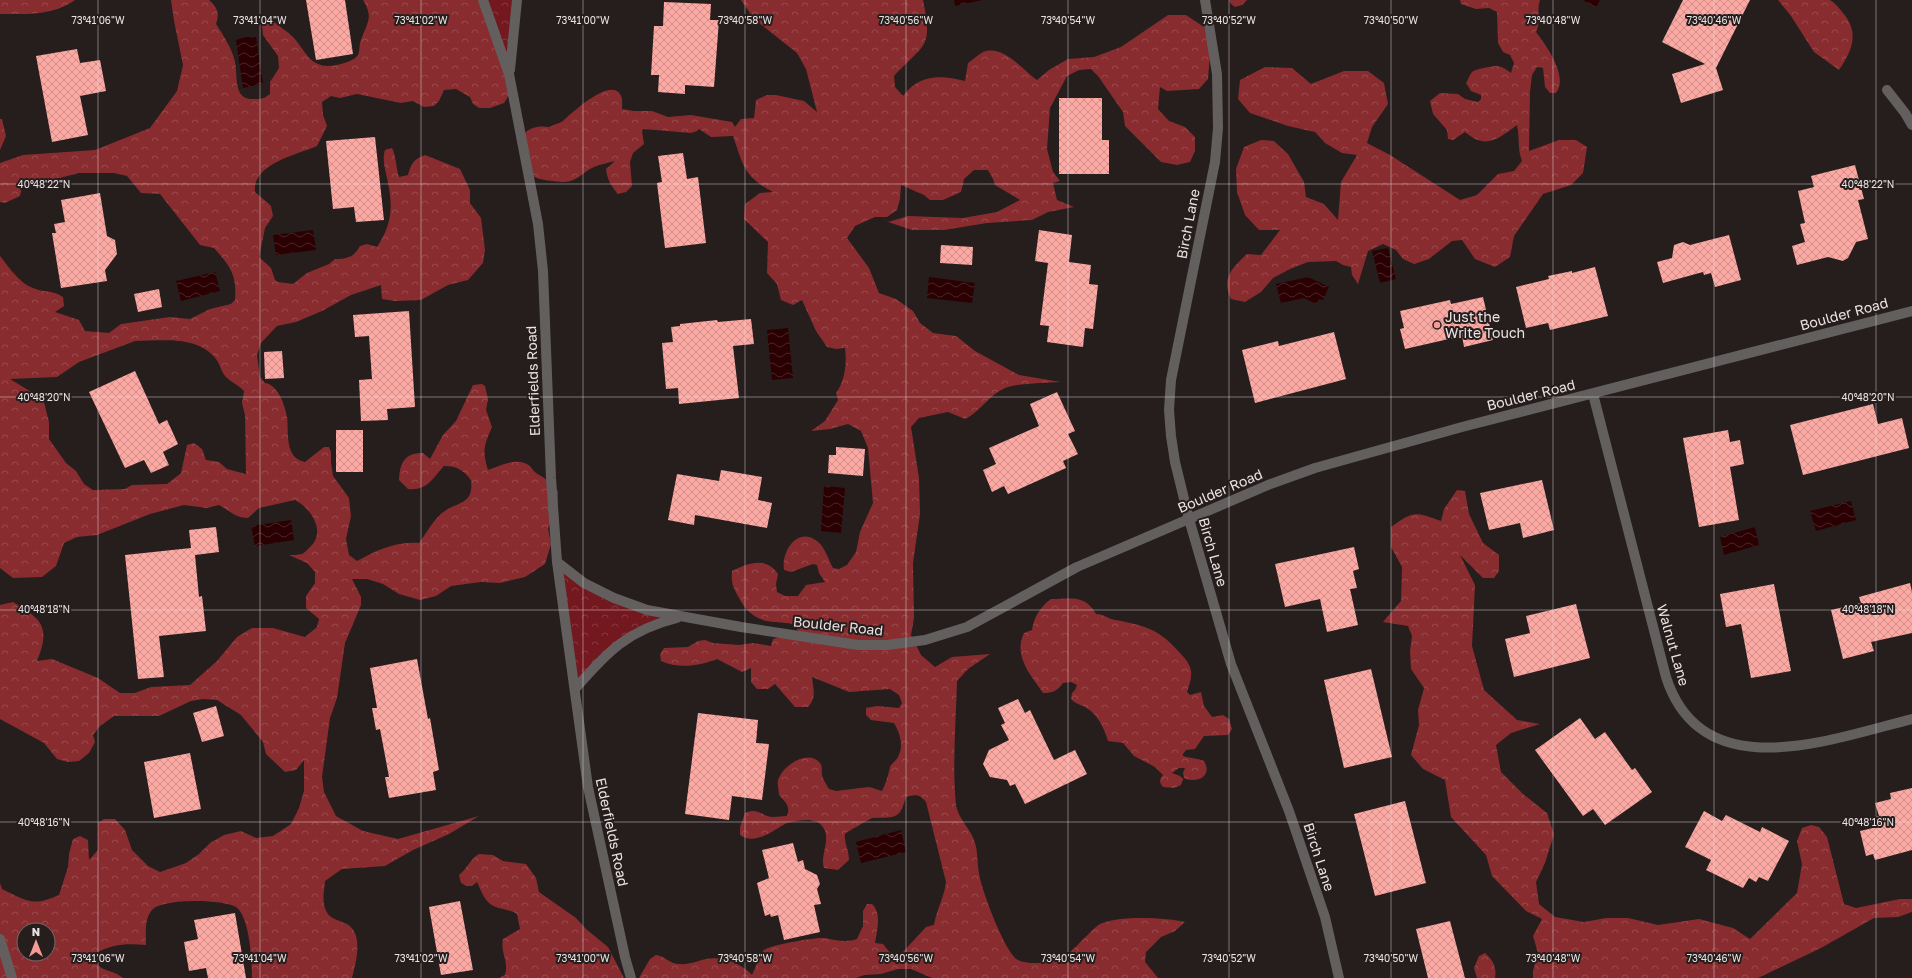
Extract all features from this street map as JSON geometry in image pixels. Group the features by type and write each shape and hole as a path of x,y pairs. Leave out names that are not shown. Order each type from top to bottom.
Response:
{"street":[{"name":"Elderfields Road","path":"483,0 509,74 538,224 542,264 551,478 557,562 588,787 625,957 631,978"},
{"name":"Elderfields Road","path":"509,74 518,0"},
{"name":"Birch Lane","path":"1205,0 1217,74 1218,128 1215,162 1171,380 1169,410 1175,462 1189,519 1231,664 1289,812 1324,917 1339,978"},
{"path":"1887,90 1905,113 1912,125"},
{"name":"Boulder Road","path":"557,562 584,582 614,598 647,610 681,617 858,645 887,645 925,640 967,626 1077,567 1268,485 1315,468 1462,427 1912,311"},
{"name":"Walnut Lane","path":"1593,394 1666,677 1674,697 1689,718 1704,730 1722,740 1740,746 1758,748 1796,747 1912,719"},
{"path":"575,689 600,660 630,635 655,624 681,617"},
{"path":"0,939 12,978"}],"green space":[{"path":"0,0 75,0 58,9 39,13 0,14"},
{"path":"171,0 209,0 214,5 218,13 216,24 234,57 239,91 242,96 258,99 264,98 270,94 270,82 279,68 278,56 263,35 262,26 274,22 293,37 312,61 325,66 335,65 351,60 358,55 360,42 369,16 363,0 479,0 501,60 510,93 504,103 490,108 479,108 473,104 470,97 456,89 444,90 439,101 434,106 424,107 413,101 401,103 357,94 340,98 331,96 322,102 323,115 327,126 317,146 287,157 268,168 260,174 256,182 255,192 271,206 273,216 265,228 259,257 271,268 275,280 278,282 293,284 307,273 329,264 335,259 350,257 360,246 367,244 377,247 389,222 391,205 384,161 385,150 392,148 399,177 408,175 410,167 414,162 418,158 425,155 460,169 470,190 470,203 481,218 485,250 483,263 468,280 448,285 421,300 395,301 382,299 381,285 351,295 322,311 296,322 277,326 261,343 257,355 260,377 265,383 274,387 283,401 287,417 289,444 294,455 298,460 305,462 324,447 329,447 331,452 333,476 349,498 351,516 346,539 349,555 357,561 387,547 402,543 419,543 442,513 467,499 470,494 471,480 462,471 456,468 444,466 429,483 415,489 408,489 399,480 400,469 407,457 417,453 423,453 430,459 443,435 456,421 473,385 482,384 485,386 488,399 486,410 492,427 485,448 485,458 488,470 507,463 522,462 548,481 558,491 557,508 548,528 551,544 545,564 525,577 500,583 481,582 451,586 436,596 420,600 399,594 383,584 367,579 352,579 361,597 361,605 345,643 337,698 330,718 322,777 324,792 336,816 363,831 398,839 479,816 449,834 413,850 385,866 342,869 325,881 324,906 329,916 347,924 356,934 357,957 352,978 252,978 249,940 241,912 236,907 229,904 193,901 168,903 158,906 152,910 149,914 147,922 146,945 120,945 96,953 95,962 98,965 105,970 115,973 123,978 0,978 0,883 2,889 30,901 42,901 59,895 68,867 69,854 73,839 80,836 88,840 89,860 98,850 98,823 104,819 115,819 125,830 132,850 148,866 160,872 186,863 199,854 210,843 224,835 241,831 256,838 273,836 291,824 299,808 304,791 304,760 296,770 285,772 266,754 263,742 241,715 217,700 203,699 191,701 159,716 114,716 100,726 93,735 95,742 89,753 79,761 68,762 57,759 44,743 0,719 0,605 13,602 31,614 41,625 43,640 37,661 52,659 98,678 120,693 135,693 151,687 190,685 217,661 237,637 252,628 273,628 305,637 317,627 319,619 306,608 306,596 315,583 315,572 307,563 289,555 303,554 314,542 317,535 317,529 312,515 295,500 259,508 248,518 236,515 219,505 207,508 184,505 150,514 97,535 77,537 64,543 56,566 42,577 13,578 0,568 0,256 15,274 28,286 55,293 63,297 64,306 55,312 79,320 85,331 109,333 121,324 170,317 190,319 210,309 231,304 235,300 235,283 231,271 220,254 214,248 200,245 160,194 141,193 127,176 114,173 79,173 48,181 30,179 23,183 20,196 5,203 0,202 0,163 23,155 95,150 150,128 177,91 183,65","holes":["167,340 189,343 208,351 219,363 227,378 244,391 242,403 245,415 246,474 227,469 219,462 206,460 202,449 194,443 187,445 181,473 167,484 132,485 125,489 93,490 84,484 76,471 66,463 49,439 49,422 44,402 33,393 10,379 57,377 79,362 135,341"]},
{"path":"483,0 517,0 509,74"},
{"path":"741,0 923,0 927,28 924,44 894,76 895,87 903,96 916,84 931,78 939,77 965,81 968,63 983,52 990,50 1012,59 1037,80 1049,70 1068,59 1094,57 1121,47 1168,15 1186,15 1204,27 1210,55 1208,79 1199,89 1167,91 1160,87 1158,109 1169,121 1185,127 1195,137 1195,151 1190,162 1177,165 1161,162 1125,126 1123,112 1098,76 1091,69 1079,70 1067,76 1050,108 1047,149 1053,172 1060,181 1053,183 1057,200 1074,207 1048,212 1032,220 987,223 944,230 912,230 888,222 908,216 963,218 997,212 1020,200 995,185 988,170 974,170 964,179 961,192 943,200 930,200 924,195 901,185 900,199 897,210 887,217 875,217 855,226 847,238 869,268 879,293 896,299 913,311 920,323 933,333 956,336 975,351 1019,375 1061,382 1011,386 999,391 965,419 948,412 919,418 911,427 919,478 920,514 913,563 914,618 911,635 921,655 935,667 952,657 990,654 968,669 957,681 954,759 956,805 959,815 975,843 978,869 994,920 1000,934 1013,955 1018,960 1027,963 1043,963 1057,960 1072,950 1096,927 1114,920 1153,918 1185,922 1175,931 1161,937 1146,952 1145,962 1158,978 932,978 911,969 898,969 881,974 864,975 856,978 639,978 650,959 656,955 676,964 690,963 712,958 731,961 752,975 761,955 764,950 768,948 812,939 824,938 844,941 857,939 863,926 863,911 867,904 872,904 877,912 878,928 875,943 883,944 891,954 898,955 902,953 926,927 934,925 946,882 926,802 922,797 917,795 906,797 903,807 897,815 887,818 872,818 845,834 849,860 838,870 824,868 823,857 826,834 819,823 809,820 795,821 787,823 764,836 752,839 740,835 740,827 745,813 754,811 769,817 787,816 788,807 779,795 778,780 790,764 803,758 815,759 820,763 824,781 829,789 836,791 869,787 882,791 890,767 900,753 901,744 898,731 894,723 871,720 866,715 866,708 877,706 899,708 902,703 899,695 890,689 849,692 812,677 814,693 813,700 808,707 795,707 775,684 768,689 757,689 751,682 751,668 742,672 717,659 689,666 675,665 661,661 660,654 664,648 688,647 698,641 705,640 713,643 739,645 753,643 771,646 773,639 798,632 796,626 788,623 763,620 749,612 745,608 734,588 732,582 732,571 756,563 768,565 778,574 776,584 777,592 785,596 798,596 806,585 825,582 819,573 817,565 813,564 791,572 784,570 785,556 792,543 803,537 810,537 820,544 833,568 839,569 847,565 856,552 860,532 873,503 868,448 861,431 848,424 830,429 811,431 825,421 838,400 836,393 845,372 845,348 836,349 827,347 816,331 802,300 793,305 781,300 777,284 767,273 768,242 744,219 745,204 760,193 773,192 756,181 750,175 742,163 733,136 711,137 699,129 691,133 643,129 644,144 633,153 630,162 632,186 626,192 618,194 607,177 606,169 615,161 594,167 569,182 558,182 534,177 523,162 520,154 521,139 525,133 531,129 549,127 561,122 591,98 608,90 615,90 620,94 622,99 622,109 652,111 668,117 691,115 732,122 735,127 741,119 754,118 756,100 767,95 776,95 804,101 817,112 806,69 797,53 754,19"},
{"path":"1229,0 1247,0 1242,5 1235,7"},
{"path":"1460,0 1540,0 1539,23 1536,32 1555,61 1560,79 1556,93 1550,93 1545,87 1543,68 1537,67 1532,75 1530,92 1529,151 1559,140 1576,140 1587,147 1583,173 1571,185 1543,194 1514,236 1510,257 1495,267 1475,259 1462,240 1452,241 1429,259 1414,264 1403,259 1396,250 1383,244 1368,251 1358,284 1352,275 1351,267 1336,261 1308,262 1273,278 1261,292 1245,302 1231,299 1227,285 1233,269 1247,254 1261,255 1280,230 1259,230 1245,215 1237,192 1236,169 1244,147 1261,140 1274,141 1288,154 1304,182 1306,197 1324,204 1338,220 1341,182 1357,155 1342,153 1325,143 1315,132 1288,126 1250,113 1238,99 1240,80 1265,67 1292,68 1311,84 1344,71 1368,71 1384,83 1388,104 1372,127 1367,143 1390,155 1460,200 1477,195 1498,174 1514,171 1522,161 1517,125 1504,135 1492,140 1479,140 1465,132 1453,140 1448,139 1447,130 1433,114 1430,101 1440,93 1458,94 1465,99 1478,102 1481,99 1481,95 1471,91 1466,83 1471,73 1474,71 1497,66 1503,67 1511,73 1514,63 1510,55 1503,52 1498,43 1497,12 1489,8 1476,9 1461,4"},
{"path":"1778,0 1830,0 1838,7 1848,20 1853,35 1848,56 1839,70 1814,52 1791,16"},
{"path":"0,119 2,119 6,136 0,150"},
{"path":"1457,490 1465,491 1469,514 1483,543 1499,555 1499,571 1494,578 1483,578 1460,555 1475,585 1472,646 1484,690 1517,720 1540,724 1511,733 1496,745 1501,772 1523,794 1547,813 1554,834 1545,863 1536,882 1539,904 1555,917 1584,922 1606,918 1628,918 1658,925 1699,919 1733,928 1750,939 1797,893 1802,864 1797,841 1802,828 1811,825 1819,827 1827,837 1844,904 1856,908 1900,899 1912,899 1912,912 1898,917 1874,918 1821,948 1758,978 1533,978 1533,971 1538,953 1533,936 1542,919 1526,911 1492,876 1486,855 1451,817 1445,780 1423,769 1411,755 1419,725 1418,710 1424,688 1411,669 1410,651 1412,636 1408,626 1383,622 1401,601 1402,567 1391,547 1391,527 1410,515 1415,514 1420,514 1441,521 1444,509"},
{"path":"557,562 584,583 681,617 630,635 575,689"},
{"path":"1071,598 1082,600 1092,608 1096,614 1136,624 1151,630 1165,639 1184,657 1191,671 1191,679 1187,692 1190,695 1201,692 1204,706 1212,717 1223,715 1229,719 1232,729 1228,735 1204,736 1195,749 1186,750 1183,754 1183,756 1204,761 1206,766 1205,775 1198,779 1189,780 1184,778 1183,773 1185,768 1179,768 1172,773 1183,779 1181,785 1174,788 1163,787 1160,781 1163,775 1155,767 1134,756 1123,743 1108,741 1102,726 1094,713 1071,699 1072,693 1077,685 1071,682 1063,683 1059,688 1050,693 1043,693 1028,672 1020,649 1024,633 1032,630 1036,617 1044,605 1051,599"},
{"path":"479,854 493,855 503,861 526,864 536,878 539,892 576,918 586,929 608,947 624,978 499,978 505,975 506,970 502,944 503,939 520,929 517,914 491,905 485,898 477,882 472,886 467,886 461,883 459,875 473,858"},
{"path":"1485,953 1494,964 1495,978 1477,978 1474,968 1479,956"}],"water":[{"path":"954,0 982,0 955,6"},
{"path":"1583,0 1600,0 1596,8"},
{"path":"246,37 256,37 263,84 243,88 236,40"},
{"path":"313,230 316,250 276,255 273,235"},
{"path":"1388,248 1396,279 1380,283 1372,251"},
{"path":"215,272 220,291 181,301 176,281"},
{"path":"929,277 975,283 972,303 927,298"},
{"path":"1308,277 1329,287 1323,300 1319,299 1316,304 1304,298 1281,303 1276,284"},
{"path":"788,328 793,378 772,380 767,330"},
{"path":"824,486 845,488 841,533 821,531"},
{"path":"1851,501 1856,520 1816,531 1810,511"},
{"path":"291,520 294,540 255,546 251,526"},
{"path":"1755,527 1759,545 1724,555 1720,537"},
{"path":"901,830 906,852 861,863 856,842"}],"building":[{"path":"306,0 345,0 353,54 316,60"},
{"path":"1683,0 1750,0 1716,68 1723,90 1681,103 1672,74 1705,64 1662,42"},
{"path":"664,2 711,4 710,20 719,20 714,87 685,85 685,94 658,92 659,75 651,75 654,26 663,26"},
{"path":"77,49 80,63 100,60 106,91 80,96 88,135 52,142 36,56"},
{"path":"1059,98 1102,98 1102,140 1109,140 1109,174 1059,174"},
{"path":"375,137 384,220 356,222 354,207 333,209 326,141"},
{"path":"683,153 687,179 698,177 706,243 665,248 657,183 662,182 658,156"},
{"path":"1855,165 1864,199 1858,200 1868,239 1856,242 1848,258 1843,261 1828,257 1797,265 1792,246 1805,242 1800,224 1805,223 1798,191 1814,187 1811,176"},
{"path":"100,193 107,236 115,240 117,254 105,270 107,281 61,288 52,233 56,233 54,224 65,222 61,200"},
{"path":"1039,230 1072,235 1069,262 1091,265 1089,284 1098,285 1093,329 1085,328 1083,347 1047,342 1049,326 1040,325 1048,263 1035,261"},
{"path":"1729,235 1741,280 1715,287 1711,273 1704,275 1703,272 1663,283 1657,262 1672,258 1674,245 1683,242 1690,245"},
{"path":"941,245 973,247 972,265 940,263"},
{"path":"1595,267 1608,316 1550,330 1548,323 1526,328 1516,287 1549,279 1548,276 1572,271 1572,273"},
{"path":"159,289 162,307 138,312 134,294"},
{"path":"1483,297 1493,340 1464,347 1462,336 1405,349 1400,329 1404,328 1400,311 1450,300 1451,304"},
{"path":"409,311 415,407 387,409 388,420 361,421 359,380 372,379 369,336 355,337 353,315"},
{"path":"751,319 754,344 733,346 739,398 679,404 678,388 666,389 662,343 673,342 671,327 680,326 680,324 717,320 718,322"},
{"path":"1334,332 1346,379 1255,403 1242,350 1278,341 1279,346"},
{"path":"282,351 284,378 265,379 264,352"},
{"path":"135,371 159,424 167,420 178,444 163,452 169,465 151,473 144,460 125,468 89,392"},
{"path":"1057,392 1075,431 1068,434 1078,454 1063,461 1066,468 1008,494 1004,486 992,492 983,470 996,464 989,448 1039,426 1030,404"},
{"path":"1873,404 1878,424 1902,418 1909,448 1803,475 1790,425"},
{"path":"336,430 363,430 363,472 336,472"},
{"path":"1728,430 1730,442 1740,440 1744,464 1730,467 1739,520 1699,527 1683,438"},
{"path":"836,447 865,449 863,476 828,473 829,455 836,455"},
{"path":"721,470 762,477 758,500 772,503 767,528 695,515 694,525 668,520 677,474 719,481"},
{"path":"1542,480 1554,530 1523,538 1520,523 1489,530 1480,493"},
{"path":"216,527 219,552 195,555 199,597 202,596 206,631 159,636 164,677 138,679 125,555 191,548 189,530"},
{"path":"1354,547 1359,569 1353,571 1357,588 1350,589 1358,625 1327,632 1320,599 1285,607 1275,564"},
{"path":"1910,583 1912,592 1912,633 1871,642 1874,651 1843,659 1831,610 1861,603 1859,597"},
{"path":"1774,584 1791,671 1751,678 1741,624 1726,627 1720,594"},
{"path":"1576,604 1590,658 1514,677 1505,639 1530,633 1526,616"},
{"path":"417,659 428,719 430,718 439,770 433,772 436,790 389,798 385,777 389,777 380,729 376,730 372,708 377,708 370,668"},
{"path":"1371,669 1392,757 1344,768 1324,680"},
{"path":"1018,699 1025,713 1030,710 1054,760 1075,750 1087,774 1025,804 1015,784 1010,786 1007,780 990,777 983,764 989,750 1009,740 1001,725 1005,723 998,708"},
{"path":"216,706 224,736 202,742 193,713"},
{"path":"698,713 758,720 756,743 769,744 762,800 732,796 729,820 685,814"},
{"path":"1580,718 1595,739 1605,732 1632,770 1635,768 1652,792 1605,825 1593,809 1583,816 1535,750"},
{"path":"190,753 201,809 154,818 144,762"},
{"path":"1912,788 1912,850 1875,860 1873,854 1866,856 1860,831 1873,828 1871,818 1879,816 1875,803 1891,799 1890,793"},
{"path":"1405,801 1426,883 1375,896 1354,814"},
{"path":"1704,811 1722,821 1726,815 1760,832 1762,827 1789,841 1768,881 1759,877 1756,882 1749,878 1743,888 1706,870 1711,860 1685,847"},
{"path":"793,843 798,862 803,860 805,869 817,875 820,884 817,889 821,904 814,905 820,932 784,940 778,915 771,917 770,914 765,916 757,883 769,878 762,850"},
{"path":"460,901 473,970 441,975 429,907"},
{"path":"235,913 246,978 208,978 206,968 189,971 184,942 198,939 194,920"},
{"path":"1450,921 1465,978 1428,978 1416,929"}],"place":[{"name":"Just the Write Touch","path":"1437,325"}]}
